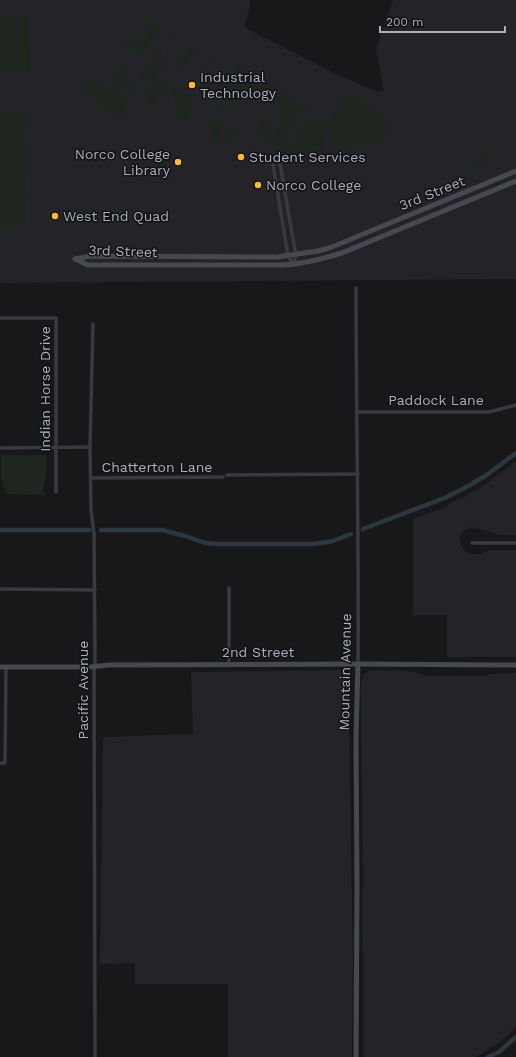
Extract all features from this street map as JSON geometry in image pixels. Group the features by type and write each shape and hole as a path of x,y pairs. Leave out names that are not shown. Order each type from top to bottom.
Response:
{"street":[{"path":"280,164 296,255 293,264"},
{"path":"273,165 288,256 293,264"},
{"name":"3rd Street","path":"516,171 332,247 318,251 277,257 90,256 75,259 88,265 293,264 322,260 516,181"},
{"path":"403,218 405,227"},
{"name":"Mountain Avenue","path":"356,288 356,412 358,474 356,1057"},
{"name":"Indian Horse Drive","path":"0,318 56,318 56,492"},
{"name":"Pacific Avenue","path":"93,324 90,447 91,510 94,523 95,590 95,1057"},
{"name":"Paddock Lane","path":"356,412 489,412 516,405"},
{"path":"0,448 90,447"},
{"name":"Chatterton Lane","path":"227,475 358,474"},
{"name":"Chatterton Lane","path":"91,478 223,477"},
{"path":"472,543 516,543"},
{"path":"229,588 229,664"},
{"path":"0,589 95,590"},
{"name":"2nd Street","path":"3,667 94,667 109,665 229,664 516,665"},
{"path":"0,763 5,763 3,667"}],"shaded area":[{"name":"Norco College","path":"0,0 250,0 250,7 244,27 332,72 377,92 384,91 376,49 393,0 516,0 516,279 0,283"},
{"path":"29,15 30,73 0,73 0,16"},
{"path":"146,20 155,22 205,57 220,61 225,65 214,65 194,52 180,71 176,68 174,71 176,67 173,65 184,57 188,56 190,53 186,50 187,48 180,43 178,45 167,37 168,35 160,29 140,57 138,56 139,54 125,46 125,43 129,38 140,45 152,28 142,21"},
{"path":"159,46 161,47 164,67 161,72 149,64 157,53 155,52"},
{"path":"232,60 240,63 241,69 218,102 218,98 224,89 223,87 234,72 235,73 237,71 237,65 235,64 231,66 224,61"},
{"path":"127,64 129,65 120,77 131,85 132,92 129,94 125,88 116,83 113,76 120,68"},
{"path":"145,68 148,68 158,75 155,82 137,84 137,88 134,88 133,85"},
{"path":"248,70 258,76 252,86 252,102 250,103 249,98 229,102 230,109 221,110 220,107"},
{"path":"259,77 271,85 272,84 308,109 310,116 300,111 285,134 274,134 287,115 270,103 267,107 264,106 268,90 257,87 256,91 254,91 253,87"},
{"path":"161,78 166,81 169,99 166,100 161,96 156,95 157,103 151,104 152,107 150,108 145,100"},
{"path":"87,80 92,84 99,82 108,84 110,87 126,96 127,105 122,117 116,117 92,98 85,96 84,83"},
{"path":"170,84 194,101 195,103 187,110 190,114 190,120 180,122 176,119 178,116 175,114 177,111 174,109 176,106 173,103 175,100 173,98"},
{"path":"348,92 352,92 386,118 388,126 386,140 383,142 336,151 330,147 327,123"},
{"path":"0,110 25,110 26,228 0,228"},
{"path":"315,118 319,118 322,123 326,149 324,153 290,159 278,143 262,143 264,138 283,135 295,143 303,130"},
{"path":"218,119 226,123 226,125 222,131 219,131 218,133 221,141 213,143 211,126 207,125 209,122 213,122"},
{"path":"261,119 274,128 272,132 260,134 257,120"},
{"path":"228,126 241,135 241,138 224,141 224,132"},
{"path":"164,149 171,179 162,180 160,178 164,177 159,150"},
{"path":"481,152 495,157 495,159 478,168 475,168 469,156 470,155 474,159 481,158"},
{"path":"2,455 46,455 46,476 43,490 45,495 6,494 1,477"},
{"path":"516,461 516,535 498,535 472,527 463,531 459,537 462,547 470,554 480,554 489,550 516,550 516,657 447,657 447,615 413,615 413,519 448,506 447,504 464,497 483,486"},
{"path":"348,670 353,962 352,1057 228,1057 228,984 135,984 135,963 100,964 103,737 193,734 191,672"},
{"path":"369,671 415,672 426,676 488,676 488,674 516,673 516,1027 498,1044 489,1047 488,1050 476,1057 363,1057 361,690 364,674"}],"waterway":[{"path":"363,529 447,497 488,474 516,453"},
{"path":"0,530 89,530"},
{"path":"101,530 162,530 205,543 216,544 314,544 333,541 351,534"},
{"path":"488,1057 499,1052 516,1037"}],"place":[{"name":"Industrial Technology","path":"192,85"},
{"name":"Student Services","path":"241,157"},
{"name":"Norco College Library","path":"178,162"},
{"name":"Norco College","path":"258,185"},
{"name":"West End Quad","path":"55,216"}]}
